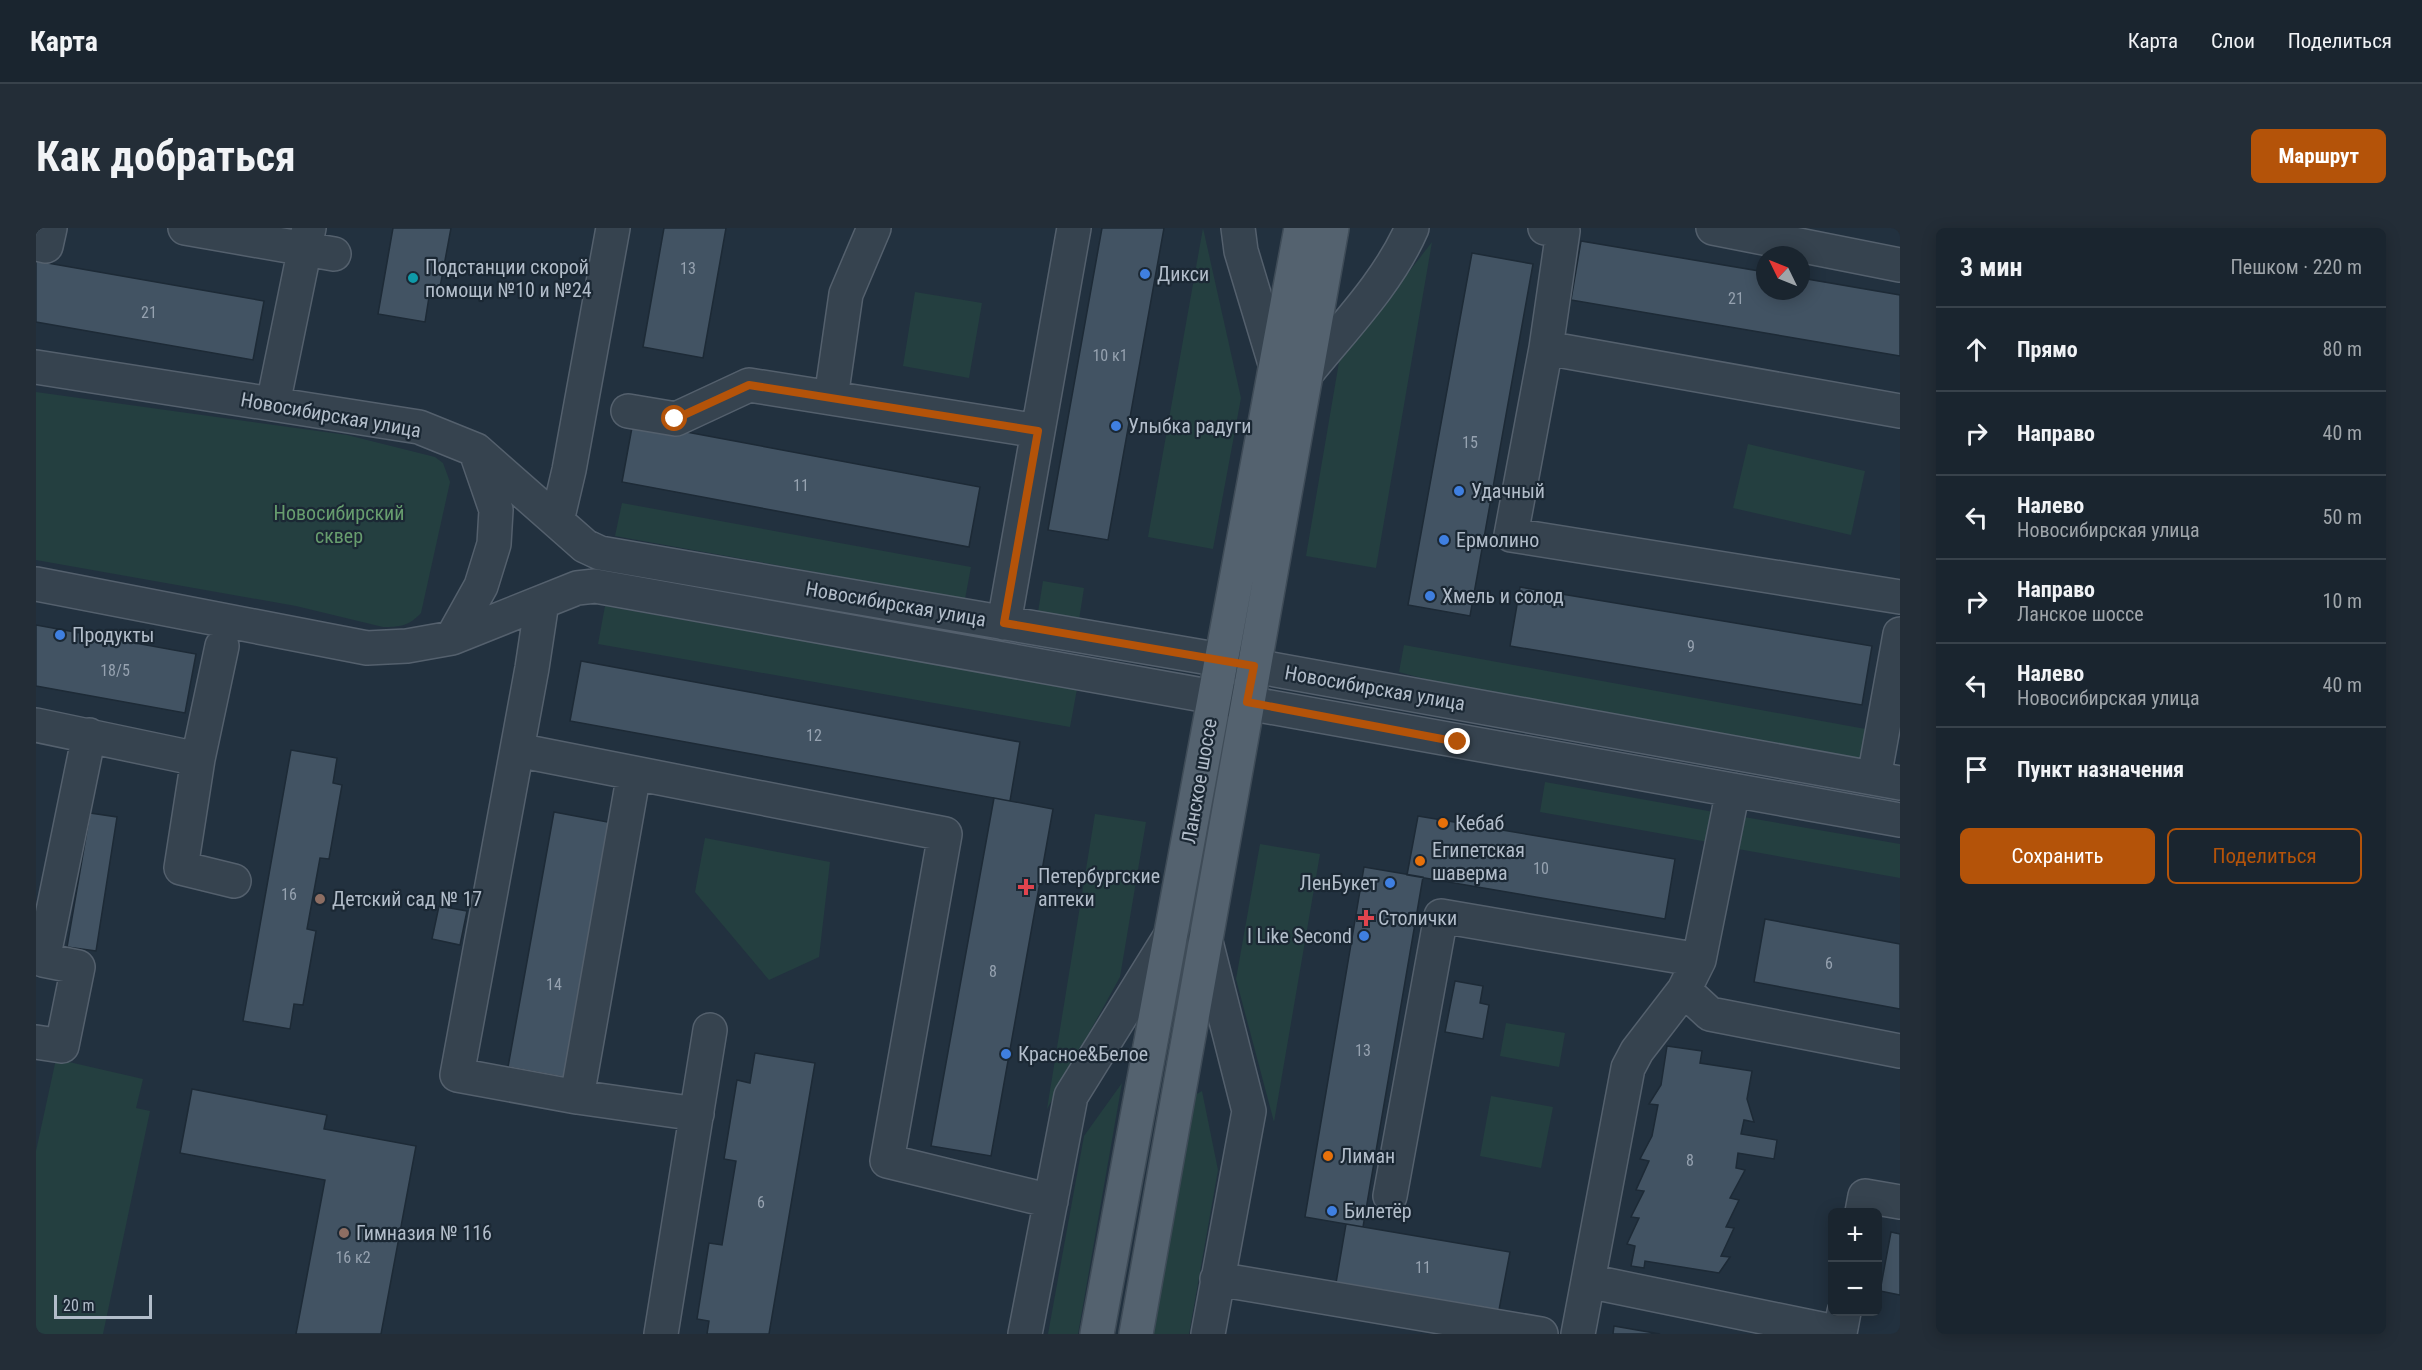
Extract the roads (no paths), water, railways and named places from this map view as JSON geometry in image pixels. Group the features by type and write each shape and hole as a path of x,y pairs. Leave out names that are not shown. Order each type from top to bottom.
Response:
{"main road":[{"name":"Ланское шоссе","path":"1136,1334 1254,666 1291,370 1301,228"},
{"name":"Ланское шоссе","path":"1097,1334 1221,660 1291,370 1332,228"}],"street":[{"path":"36,244 46,246 50,228"},
{"path":"185,228 316,244 273,404"},
{"path":"557,521 613,228"},
{"path":"831,398 846,294 874,228"},
{"path":"1004,623 1074,228"},
{"path":"1238,228 1241,251 1291,370 1382,281 1405,245 1412,228"},
{"path":"1713,228 1900,265"},
{"path":"1558,229 1546,348 1510,535 1900,597"},
{"path":"1546,348 1900,411"},
{"name":"Новосибирская улица","path":"36,367 419,427 476,450 585,546 600,553 1221,660 1887,780"},
{"path":"628,411 675,419 749,385 1038,431"},
{"path":"452,638 481,586 494,543 496,510 476,450"},
{"name":"Новосибирская улица","path":"36,584 367,648 407,646 452,638 577,588 594,586 1900,820"},
{"path":"542,602 457,1075 577,1097 697,1114"},
{"path":"1887,780 1900,634"},
{"path":"222,646 198,759 181,868 234,881"},
{"path":"36,725 198,759"},
{"path":"36,1042 62,1046 78,967 43,960 89,735"},
{"path":"517,750 945,834 887,1161 1051,1201"},
{"path":"577,1097 634,773"},
{"path":"1578,1334 1628,1068 1637,1051 1684,990 1699,960 1733,790"},
{"path":"1390,1196 1441,916 1699,960"},
{"path":"1025,1334 1071,1096 1172,934"},
{"path":"1205,938 1249,1111 1208,1334"},
{"path":"1684,990 1710,1014 1900,1051"},
{"path":"661,1334 710,1030"},
{"path":"1863,1208 1865,1196 1900,1202"},
{"path":"1217,1279 1541,1334"},
{"path":"1588,1281 1840,1334 1843,1316"}],"place":[{"name":"Дикси","path":"1145,274"},
{"name":"Подстанции скорой помощи №10 и №24","path":"413,278"},
{"name":"Улыбка радуги","path":"1116,426"},
{"name":"Удачный","path":"1459,491"},
{"name":"Ермолино","path":"1444,540"},
{"name":"Хмель и солод","path":"1430,596"},
{"name":"Продукты","path":"60,635"},
{"name":"Кебаб","path":"1443,823"},
{"name":"Египетская шаверма","path":"1420,861"},
{"name":"ЛенБукет","path":"1390,883"},
{"name":"Петербургские аптеки","path":"1026,887"},
{"name":"Детский сад № 17","path":"320,899"},
{"name":"Столички","path":"1366,918"},
{"name":"I Like Second","path":"1364,936"},
{"name":"Красное&Белое","path":"1006,1054"},
{"name":"Лиман","path":"1328,1156"},
{"name":"Билетёр","path":"1332,1211"},
{"name":"Гимназия № 116","path":"344,1233"}],"park label":[{"name":"Новосибирский сквер","path":"339,524"}]}
